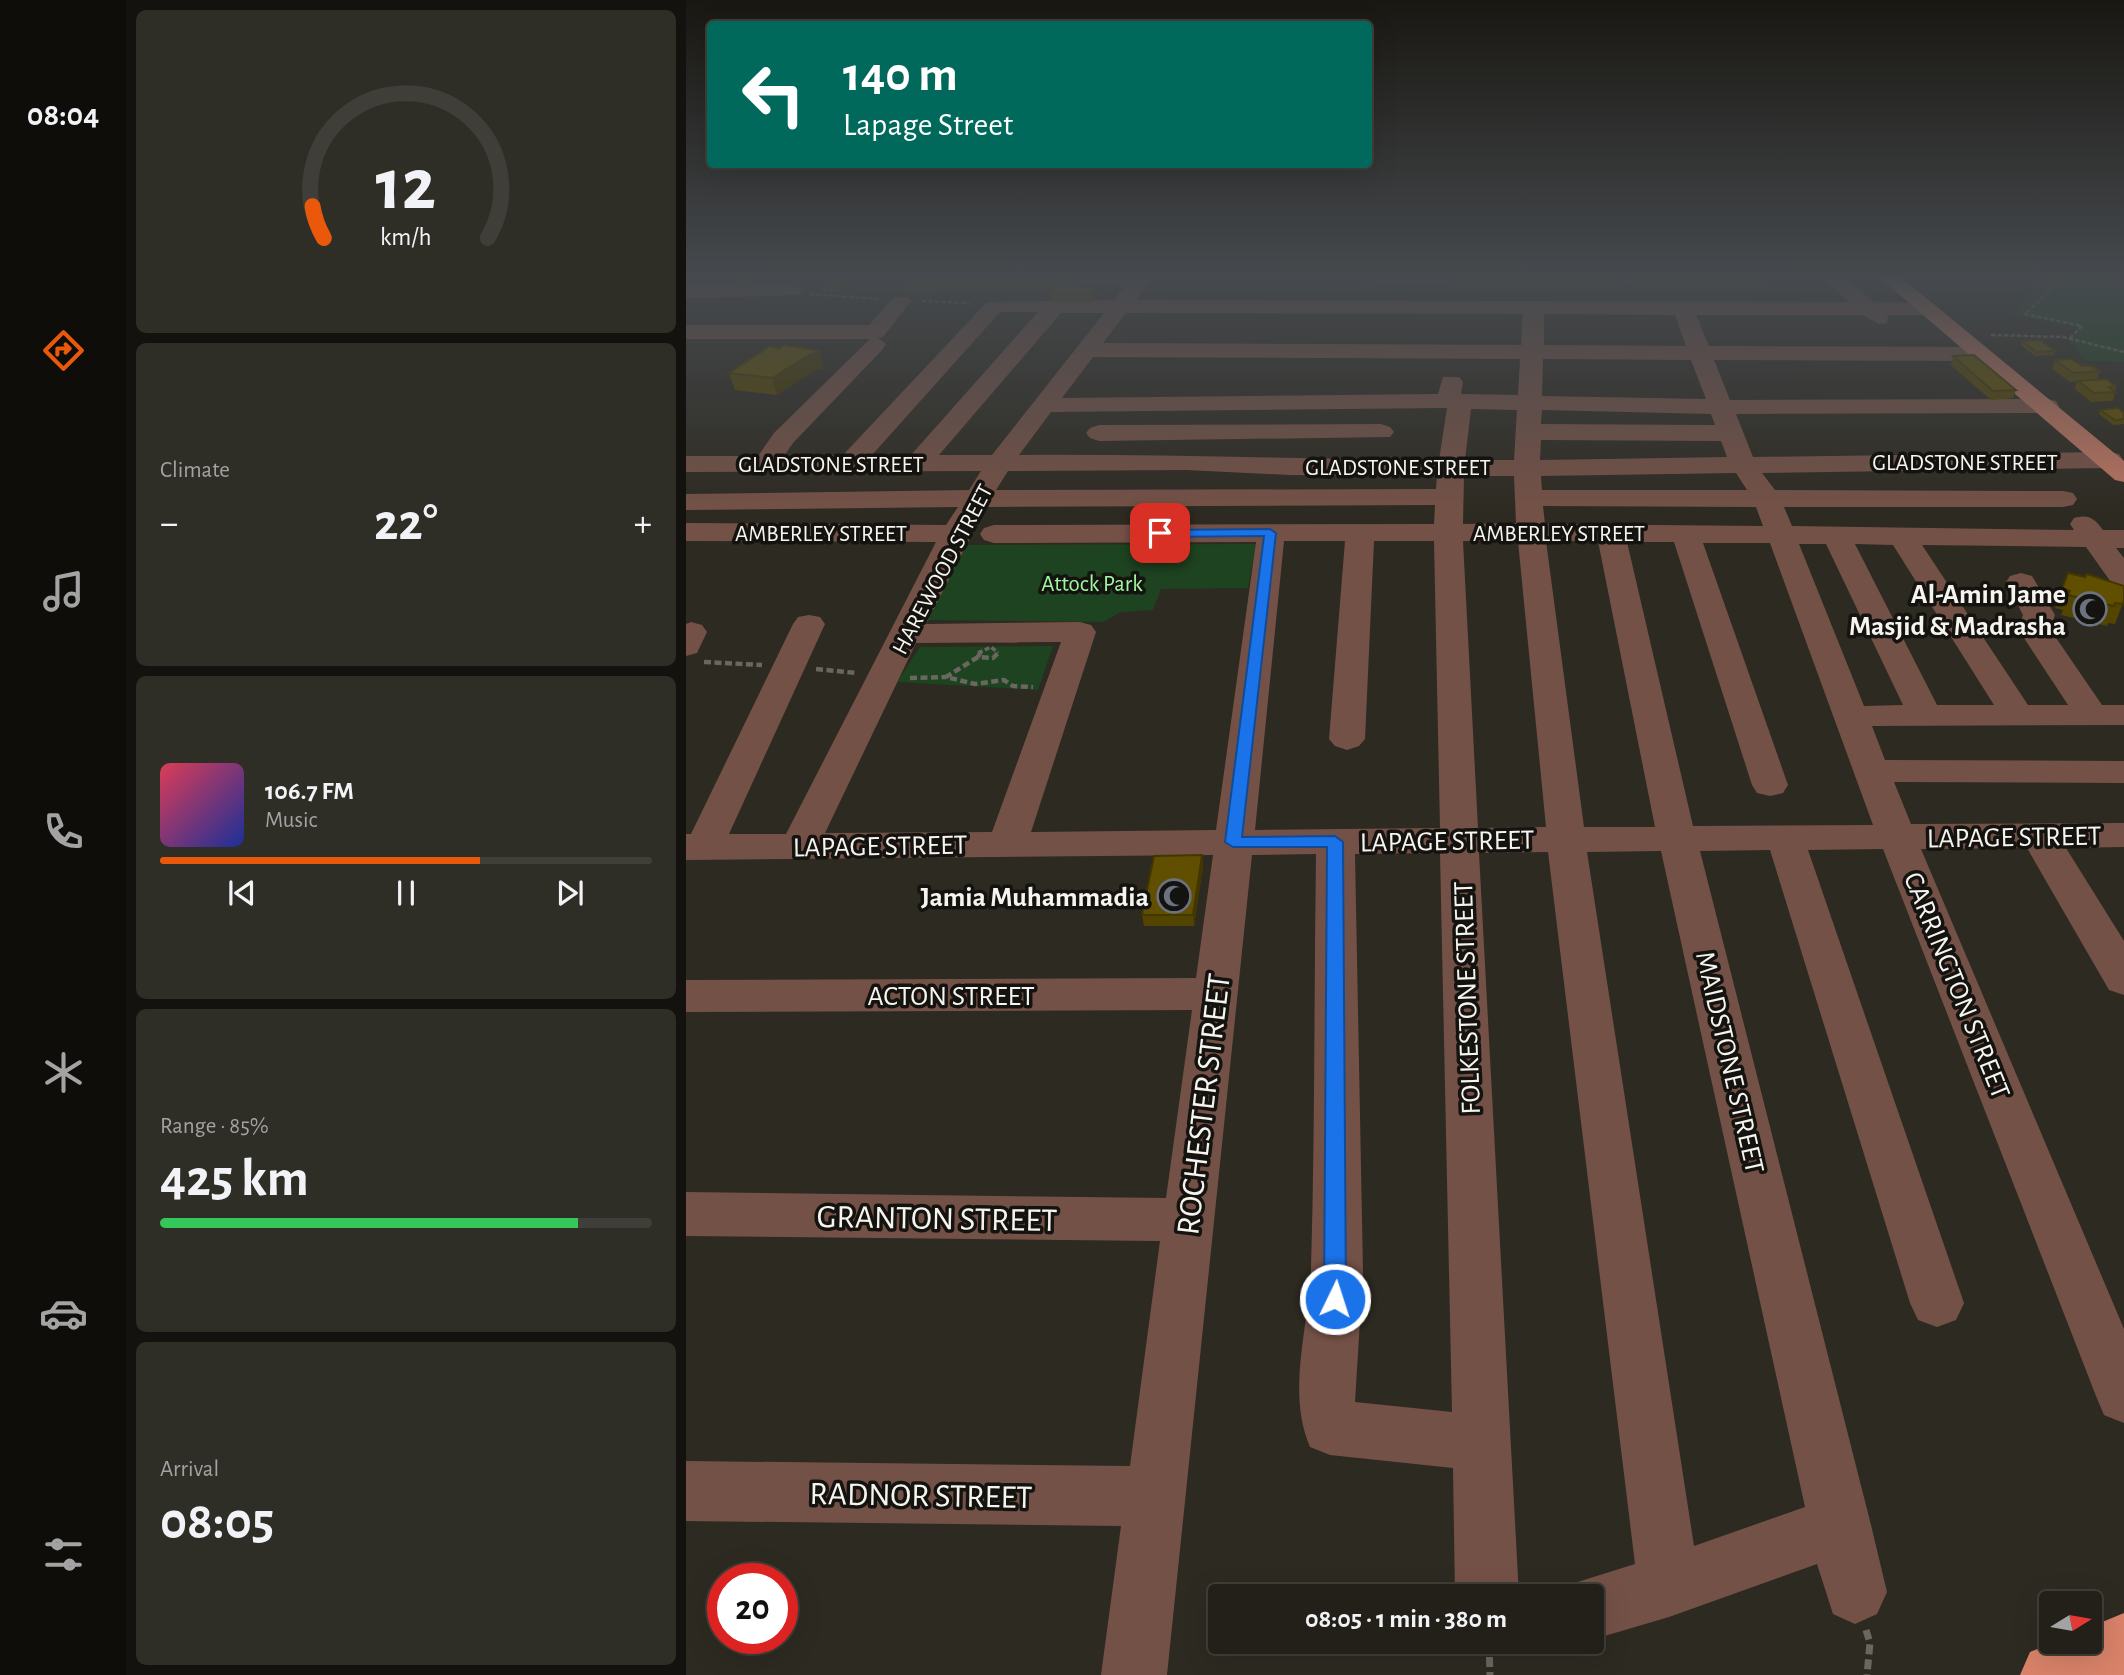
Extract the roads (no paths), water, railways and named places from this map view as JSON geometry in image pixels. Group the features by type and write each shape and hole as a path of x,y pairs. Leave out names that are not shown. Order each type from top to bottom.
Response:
{"highway":[{"path":"2053,1675 2124,1645"}],"main road":[{"path":"1984,356 2117,467"}],"street":[{"path":"765,464 783,438 858,356"},
{"path":"850,464 948,356"},
{"path":"917,464 1011,356"},
{"name":"HAREWOOD STREET","path":"799,846 955,534 999,463 1080,356"},
{"path":"1106,356 1142,366 1336,356"},
{"path":"1078,463 1148,356"},
{"path":"1374,465 1397,356"},
{"name":"FOLKESTONE STREET","path":"1455,356 1449,400 1450,515 1487,1584"},
{"path":"1533,356 1527,468 1530,515 1566,839 1669,1586"},
{"name":"CARRINGTON STREET","path":"1701,356 1742,463 1767,499 1892,823 2124,1396"},
{"path":"1919,356 2032,462 2094,537 2115,583"},
{"path":"1532,377 1560,377"},
{"path":"1682,378 1737,379"},
{"path":"1044,405 1449,400 1720,407 2046,406"},
{"path":"1099,433 1381,432"},
{"path":"1530,432 1758,433"},
{"name":"GLADSTONE STREET","path":"694,464 1078,463 1527,468 1742,463 2032,462 2117,467"},
{"path":"686,502 732,499 978,498 1450,515"},
{"path":"1530,515 1767,499 2063,499"},
{"name":"AMBERLEY STREET","path":"994,534 1360,532 1450,515 1530,515 1610,532 2124,539"},
{"name":"AMBERLEY STREET","path":"686,532 955,534"},
{"path":"1347,739 1360,532"},
{"name":"MAIDSTONE STREET","path":"1610,532 1677,838 1855,1592"},
{"name":"ROCHESTER STREET","path":"1134,1675 1270,533"},
{"path":"1686,534 1770,785"},
{"path":"1835,534 1925,715"},
{"path":"1901,535 2017,715"},
{"path":"2021,582 2039,615 2034,629 2108,715"},
{"path":"695,847 809,624"},
{"path":"907,634 1080,632 1009,842"},
{"path":"1851,716 2108,715"},
{"path":"1872,771 2124,772"},
{"name":"LAPAGE STREET","path":"695,847 1009,842 1785,838 1892,823 2038,835 2124,835"},
{"path":"2038,835 2094,922 2124,979"},
{"path":"1785,838 1937,1303"},
{"path":"1335,842 1337,1272 1326,1405 1330,1427 1482,1443"},
{"name":"ACTON STREET","path":"686,996 1215,994"},
{"name":"GRANTON STREET","path":"686,1214 1188,1220"},
{"name":"RADNOR STREET","path":"686,1491 1155,1496"},
{"path":"1604,1604 1669,1586 1841,1525"}],"place":[{"name":"Al-Amin Jame Masjid & Madrasha","path":"2090,609"},
{"name":"Jamia Muhammadia","path":"1174,896"}],"park label":[{"name":"Attock Park","path":"1092,583"}]}
